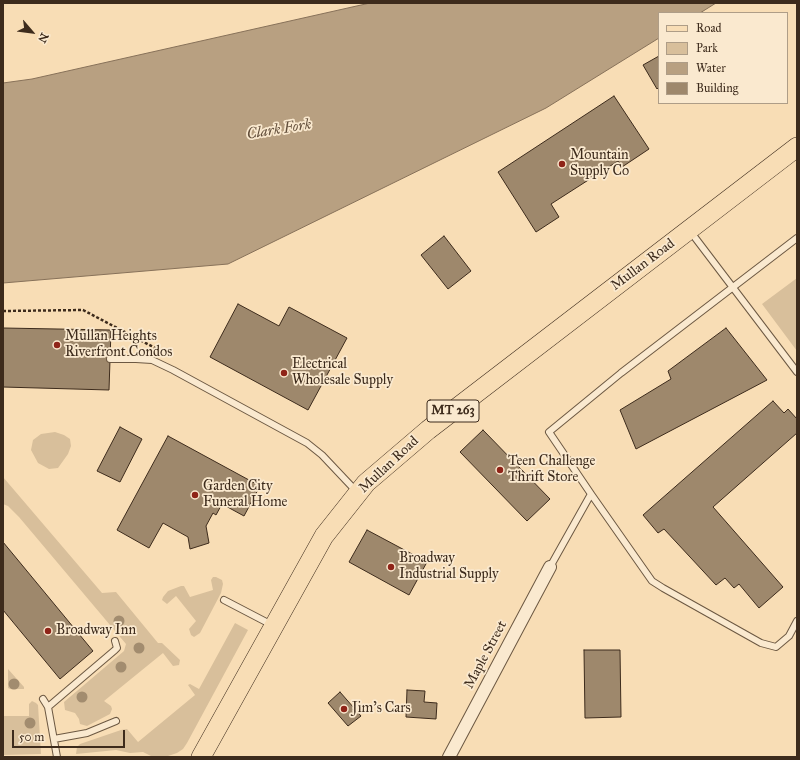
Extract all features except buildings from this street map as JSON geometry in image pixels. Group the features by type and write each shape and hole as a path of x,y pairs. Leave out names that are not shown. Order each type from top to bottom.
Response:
{"main road":[{"name":"Mullan Road","path":"201,757 324,536 370,480 428,430 797,147"}],"street":[{"name":"Maple Street","path":"449,757 550,567"}],"lane":[{"path":"689,230 797,372"},
{"path":"797,238 621,373 549,432 652,581 760,644 776,648 789,636 797,621"},
{"path":"110,359 152,360 173,370 307,444 322,455 358,494"},
{"path":"550,567 591,494"},
{"path":"224,600 274,626"},
{"path":"48,707 115,650 117,648 115,642"},
{"path":"44,699 48,707 57,757"},
{"path":"54,739 87,734 116,721"}],"path":[{"path":"3,311 83,310 160,351"}],"green space":[{"path":"797,278 797,351 762,304"},
{"path":"55,432 70,439 71,446 68,454 58,468 49,469 38,463 31,450 33,440 41,434"},
{"path":"3,477 102,593 116,592 158,643 162,643 180,660 179,665 173,666 163,653 104,701 111,706 112,709 110,714 87,726 80,724 75,713 65,710 64,702 124,651 126,644 19,517 8,506 3,504"},
{"path":"213,577 222,580 223,584 221,593 200,633 194,637 191,635 189,629 196,621 176,596 167,604 162,600 168,591 181,586 184,586 190,597 213,590 211,580"},
{"path":"235,623 248,630 183,749 177,753 165,757 153,757 143,752 130,753 116,750 76,754 77,747 80,744 121,730 127,729 138,742 195,695 188,685 190,684 199,689"},
{"path":"8,669 24,687 24,689 8,688"},
{"path":"32,701 38,705 41,754 3,755 3,716 29,716 29,704"}],"water":[{"name":"Clark Fork","path":"370,3 716,3 702,12 658,12 658,39 546,108 228,264 3,283 3,83 32,79"}],"place":[{"name":"Mountain Supply Co","path":"562,164"},
{"name":"Mullan Heights Riverfront Condos","path":"57,345"},
{"name":"Electrical Wholesale Supply","path":"284,373"},
{"name":"Teen Challenge Thrift Store","path":"500,470"},
{"name":"Garden City Funeral Home","path":"195,495"},
{"name":"Broadway Industrial Supply","path":"391,567"},
{"name":"Broadway Inn","path":"48,631"},
{"name":"Jim's Cars","path":"344,709"}]}
